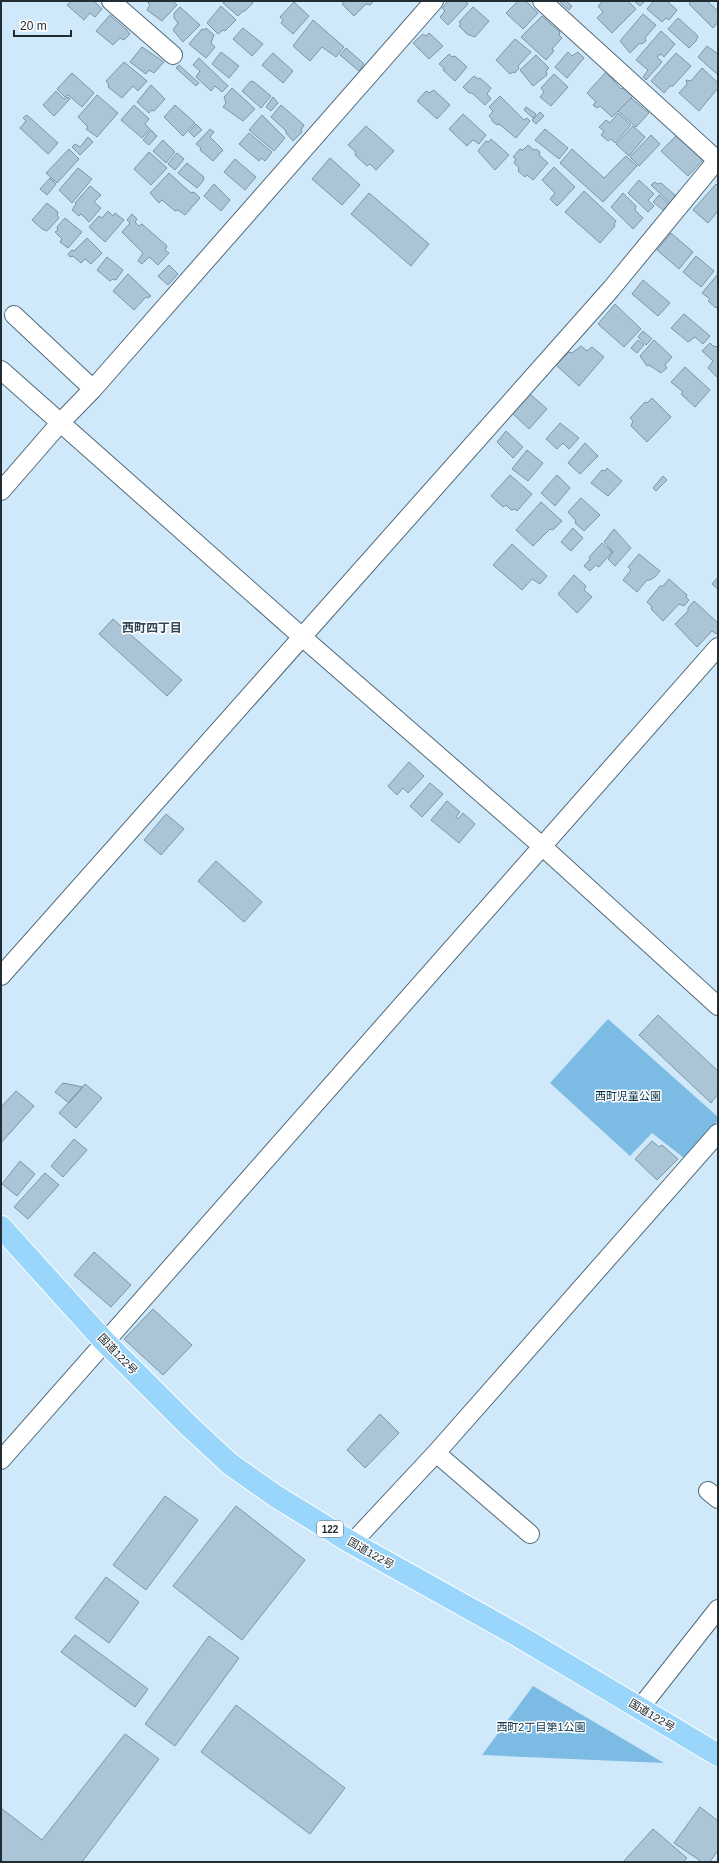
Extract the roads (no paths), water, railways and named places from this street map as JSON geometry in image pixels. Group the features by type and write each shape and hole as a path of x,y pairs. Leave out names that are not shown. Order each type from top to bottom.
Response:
{"highway":[{"name":"国道122号","path":"2,1230 105,1342 188,1425 230,1464 277,1497 352,1543 510,1631 718,1755"}],"street":[{"path":"111,1 173,55"},
{"path":"1,491 60,423 93,390 434,1"},
{"path":"1,976 301,636 611,289 718,160 542,1"},
{"path":"14,315 93,390"},
{"path":"1,370 301,636 543,847 718,1006"},
{"path":"1,1460 718,647"},
{"path":"352,1543 436,1453 718,1133"},
{"path":"436,1453 530,1534"},
{"path":"640,1708 718,1609"}],"district":[{"name":"西町四丁目","path":"152,628"}],"park label":[{"name":"西町児童公園","path":"628,1096"},
{"name":"西町2丁目第1公園","path":"541,1727"}]}
